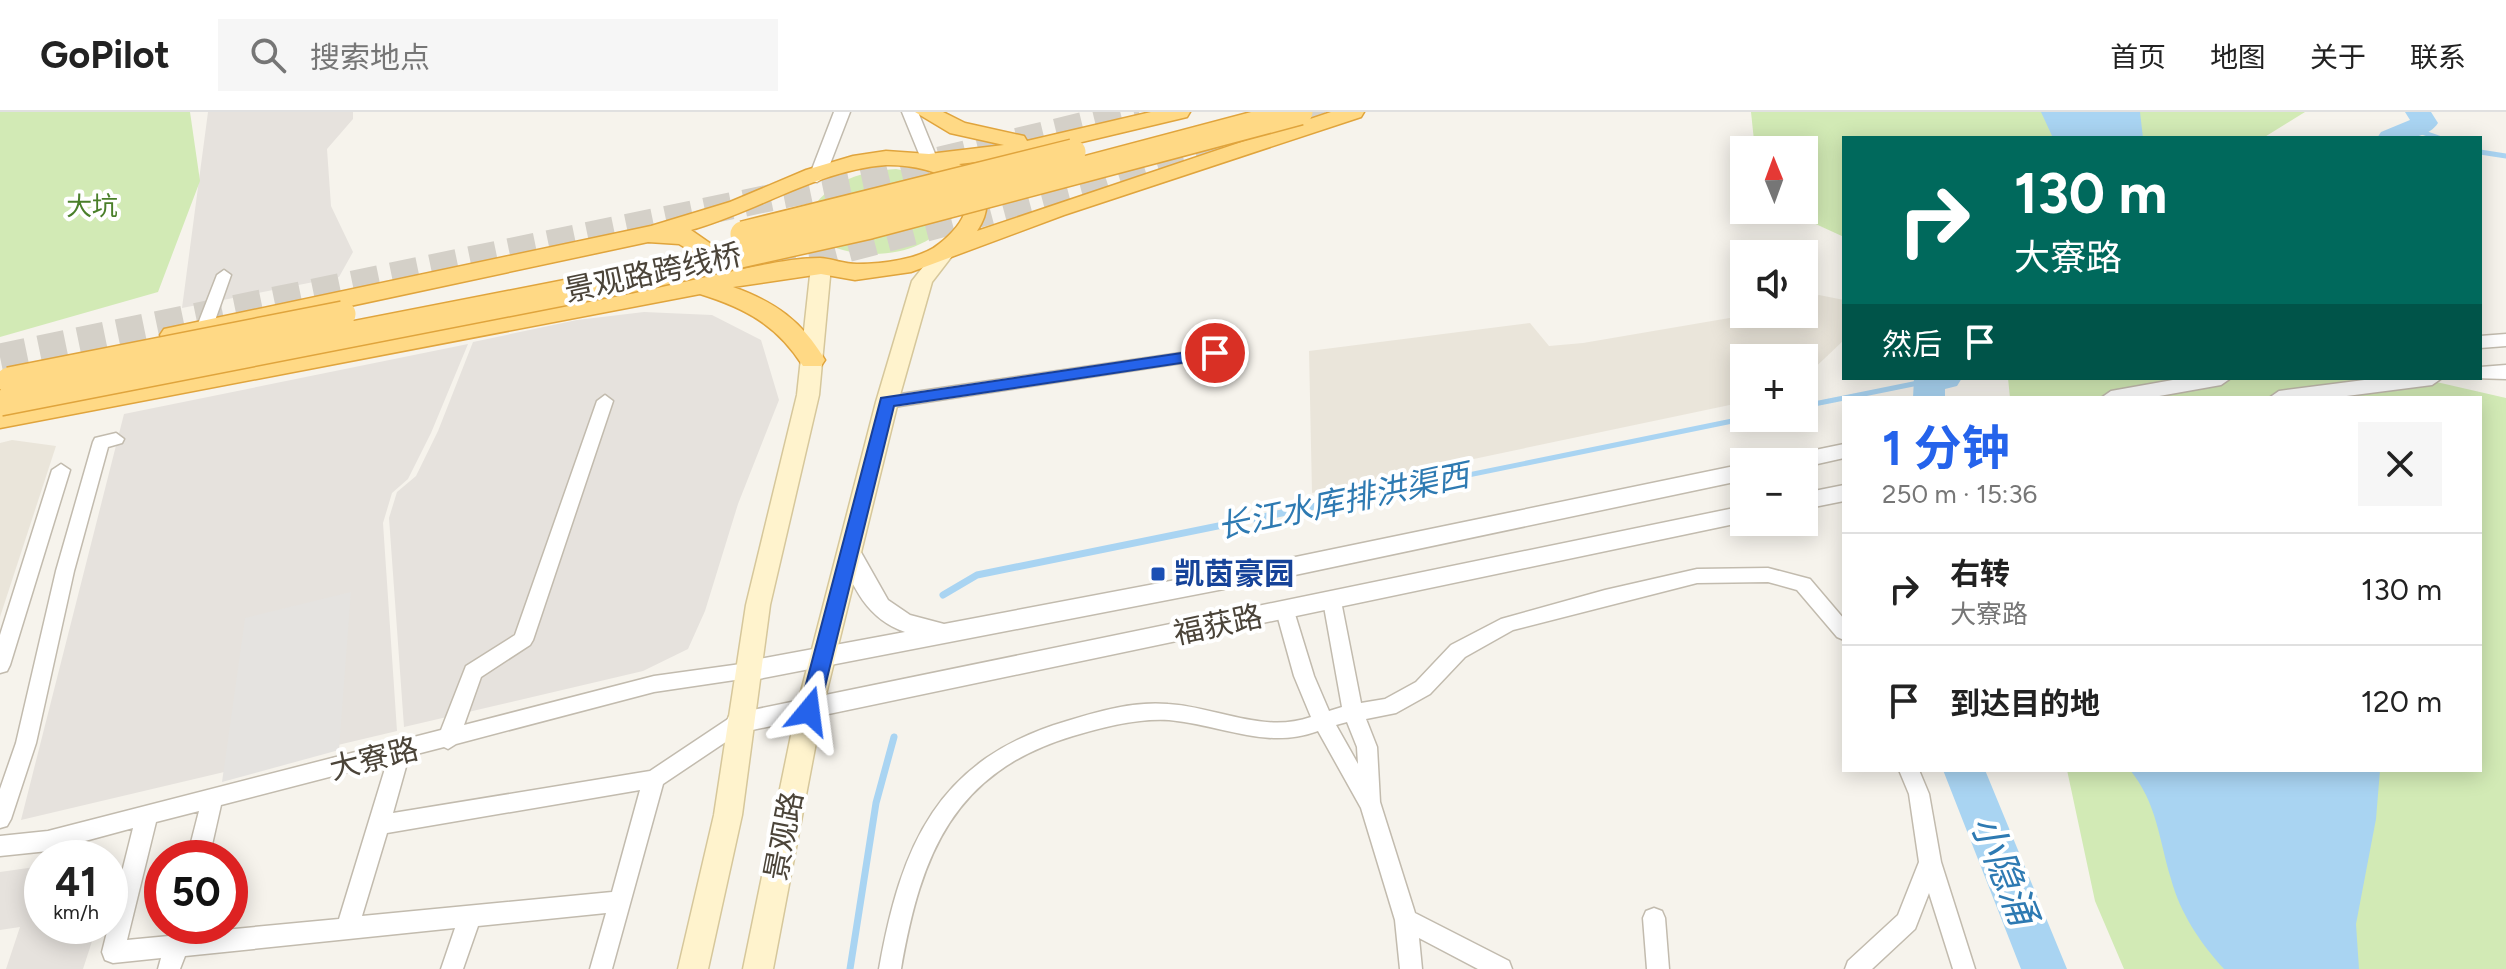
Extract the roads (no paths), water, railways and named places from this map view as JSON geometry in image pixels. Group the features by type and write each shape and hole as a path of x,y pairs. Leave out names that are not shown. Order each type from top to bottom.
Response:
{"highway":[{"path":"926,112 981,136 1019,142 1058,142"},
{"path":"0,370 615,243 720,214 872,159 930,161 1058,142 1179,112"},
{"name":"景观路跨线桥","path":"0,381 682,249 1222,112"},
{"name":"景观路跨线桥","path":"0,403 629,280 870,226 1300,112"},
{"path":"0,418 648,294 821,266 875,271 902,267 949,247 1353,112"},
{"path":"930,161 952,169 968,181 976,197 976,214 966,231 949,247"},
{"path":"817,177 797,192 785,208 781,225 785,242 799,256 821,266"},
{"path":"615,243 684,236 712,253 707,272 648,294"},
{"path":"701,286 764,309 801,337 812,360"}],"main road":[{"name":"景观路","path":"758,969 809,711 887,402 922,281 949,247"},
{"name":"景观路","path":"693,969 728,814 738,723 758,608 810,388 812,360 821,319 821,266"}],"street":[{"path":"817,177 842,112"},
{"path":"910,112 930,161"},
{"path":"204,329 224,275"},
{"path":"2482,342 2506,340"},
{"path":"887,402 1215,353"},
{"path":"2482,374 2506,372"},
{"path":"2122,396 2210,380"},
{"path":"2294,396 2417,380"},
{"path":"448,740 473,672 523,640 605,401"},
{"path":"0,819 26,743 65,571 101,442 116,439"},
{"path":"1818,456 1842,451"},
{"path":"0,665 61,470"},
{"name":"福获路","path":"748,671 1276,570 1730,475"},
{"path":"1818,498 1842,493"},
{"name":"福获路","path":"738,723 809,711 1730,517"},
{"path":"850,553 868,595 897,620 948,632"},
{"path":"890,969 898,914 914,863 940,812 975,775 1019,748 1065,728 1121,716 1167,711 1254,730 1290,731 1353,712 1389,707 1423,688 1458,651 1508,624 1697,576 1768,575 1803,584 1842,630"},
{"path":"1332,601 1353,712 1367,747 1371,806"},
{"path":"1285,611 1304,676 1323,721 1371,806 1406,920 1411,969"},
{"name":"大寮路","path":"0,846 48,841 400,753 654,684 748,671"},
{"path":"378,825 654,779 738,723"},
{"path":"348,927 400,753"},
{"path":"1910,772 1919,794 1930,862 1964,969"},
{"path":"601,969 654,779"},
{"path":"202,840 212,800"},
{"path":"111,961 147,816"},
{"path":"1856,969 1907,922 1930,862"},
{"path":"248,932 348,927 620,901"},
{"path":"452,969 470,916"},
{"path":"1654,918 1658,969"},
{"path":"1406,920 1501,969"},
{"path":"111,961 157,944"},
{"path":"169,969 178,944"}],"water":[{"path":"2041,112 2140,112 2143,136 2052,136"},
{"path":"2131,772 2380,772 2376,819 2356,924 2359,969 2224,969 2199,939 2180,904 2152,808"}],"waterway":[{"name":"小隐涌","path":"2395,136 2425,123 2418,112"},
{"path":"2413,129 2433,136"},
{"path":"2482,152 2506,156"},
{"name":"长江水库排洪渠西","path":"1929,396 1928,381 1934,380"},
{"name":"长江水库排洪渠西","path":"1854,396 1928,381"},
{"name":"长江水库排洪渠西","path":"1818,403 1842,398"},
{"name":"长江水库排洪渠西","path":"1434,482 1730,421"},
{"name":"长江水库排洪渠西","path":"943,595 977,575 1444,480"},
{"name":"长江水库排洪渠西","path":"850,969 876,803 894,737"},
{"name":"小隐涌","path":"1965,772 2044,969"}],"tunnel":[{"path":"0,357 866,178 1139,112"},
{"path":"1272,128 1325,112"},
{"path":"771,269 1089,185 1224,143"}],"place":[{"name":"凯茵豪园","path":"1158,574"}],"park label":[{"name":"大坑","path":"92,206"}]}
